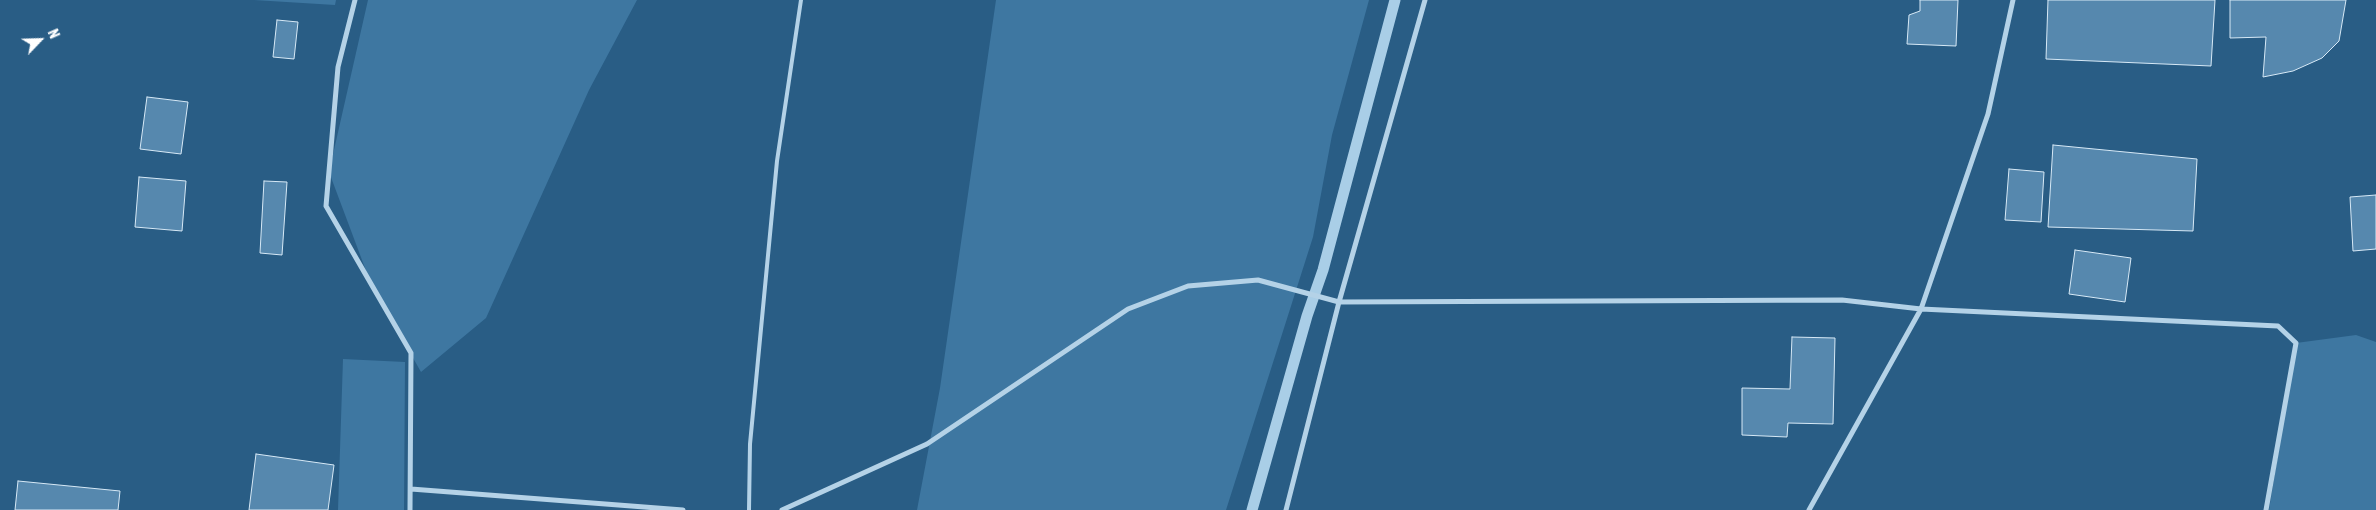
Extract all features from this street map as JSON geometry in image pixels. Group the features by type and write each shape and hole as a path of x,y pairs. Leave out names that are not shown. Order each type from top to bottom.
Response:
{"street":[{"path":"355,0 338,67 326,206 411,353 410,510"},
{"path":"1286,510 1339,302 1425,0"},
{"path":"1809,510 1921,309 1988,114 2013,0"},
{"path":"782,510 927,444 1128,309 1188,286 1258,280 1339,302 1842,300 1921,309 2278,326 2296,343 2266,510"},
{"path":"411,489 683,510"}],"lane":[{"path":"749,510 750,444 776,171 801,0"}],"shaded area":[{"path":"254,0 336,0 335,5"},
{"path":"368,0 637,0 589,90 486,318 421,372 371,284 329,172"},
{"path":"996,0 1369,0 1332,135 1313,237 1226,510 917,510 940,388"},
{"path":"2356,335 2376,342 2376,510 2269,510 2296,343"},
{"path":"343,359 405,362 404,510 338,510"}],"building":[{"path":"1920,0 1958,0 1956,46 1907,44 1909,15 1920,11"},
{"path":"2048,0 2215,0 2211,66 2046,59"},
{"path":"2230,0 2346,0 2339,41 2322,58 2293,71 2263,77 2266,37 2230,38"},
{"path":"277,20 298,22 294,59 273,57"},
{"path":"147,97 188,102 181,154 140,149"},
{"path":"2053,145 2197,159 2193,231 2048,227"},
{"path":"2009,169 2044,172 2041,222 2005,220"},
{"path":"139,177 186,181 182,231 135,227"},
{"path":"264,181 287,182 282,255 260,253"},
{"path":"2376,195 2376,249 2353,251 2350,197"},
{"path":"2075,250 2131,258 2125,302 2069,294"},
{"path":"1792,337 1835,338 1833,424 1788,423 1787,437 1742,435 1742,388 1790,389"},
{"path":"256,454 334,465 328,510 249,510"},
{"path":"18,481 120,491 118,510 15,510"}],"waterway":[{"path":"1252,510 1307,316 1323,270 1395,0"}]}
